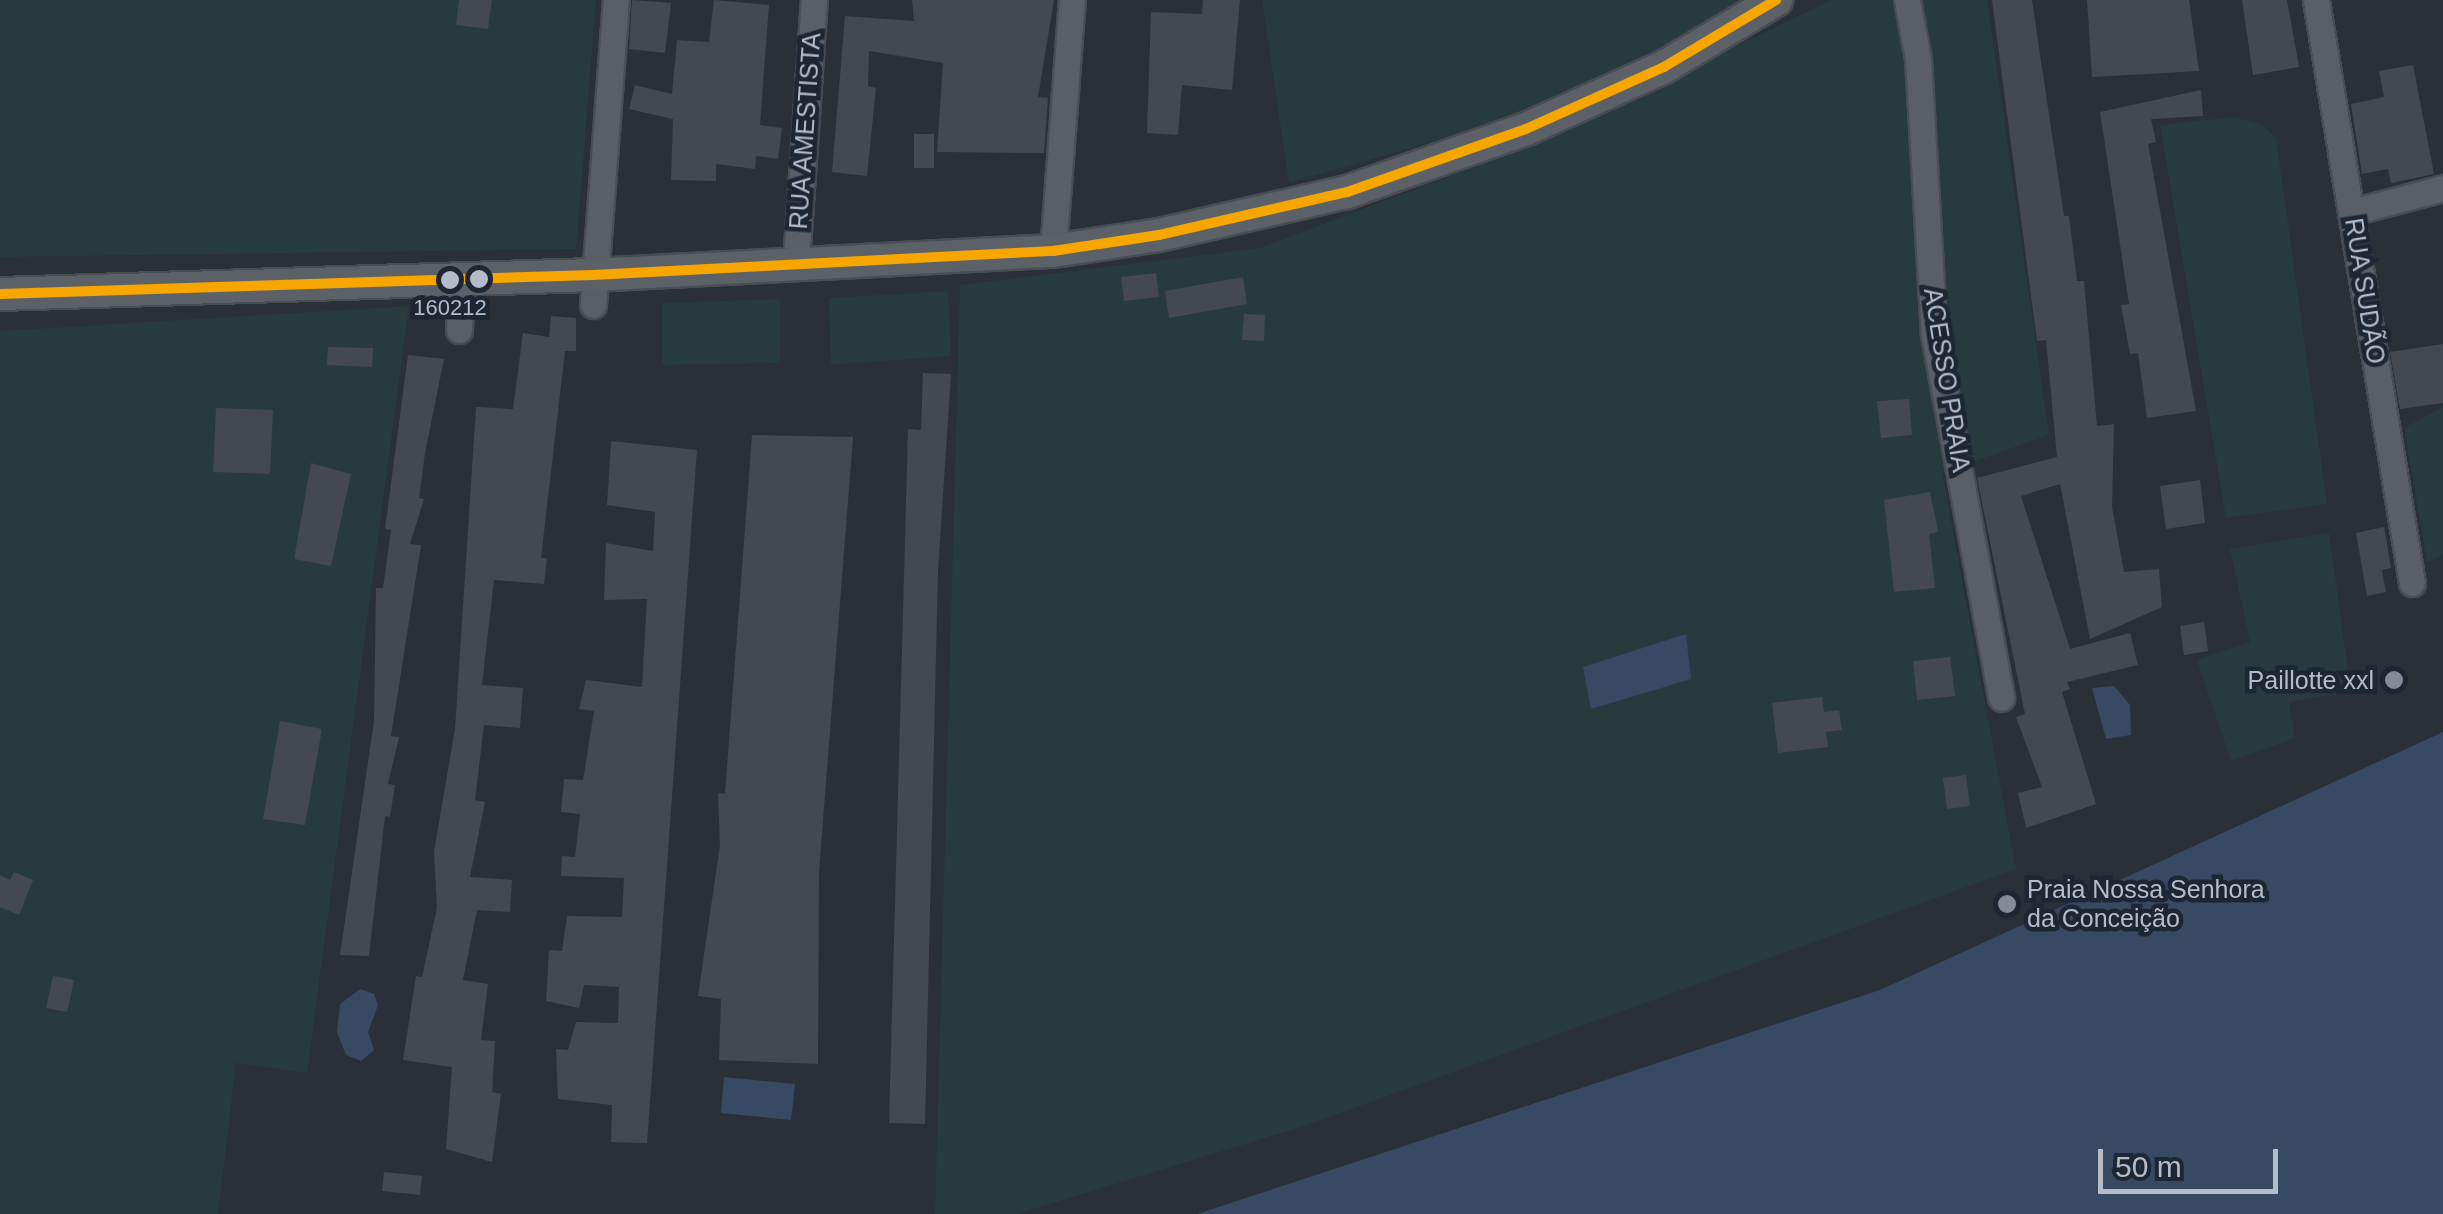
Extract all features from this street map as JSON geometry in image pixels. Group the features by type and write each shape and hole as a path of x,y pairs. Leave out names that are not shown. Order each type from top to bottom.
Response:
{"main road":[{"path":"0,294 461,280 593,290 796,262 1054,251 1160,236 1384,180 1588,104 1776,0"}],"street":[{"path":"593,290 616,0"},
{"name":"RUA AMESTISTA","path":"796,262 814,0"},
{"path":"1054,251 1072,0"},
{"name":"ACESSO PRAIA","path":"1907,0 1918,59 1934,335 2001,698"},
{"name":"RUA SUDÃO","path":"2316,0 2412,583"},
{"path":"2352,212 2443,188"},
{"path":"459,330 461,280"}],"green space":[{"path":"0,0 596,0 576,249 0,257"},
{"path":"1262,0 1755,0 1625,86 1289,183"},
{"path":"1831,0 1987,0 2049,435 1942,473 2016,869 1304,1126 1017,1214 935,1214 960,285 1260,248 1540,142"},
{"path":"2234,117 2262,125 2276,138 2327,504 2226,518 2160,125"},
{"path":"948,291 951,356 831,365 829,298"},
{"path":"780,299 780,363 662,365 662,303"},
{"path":"409,306 307,1073 236,1063 218,1214 0,1214 0,331"},
{"path":"2443,407 2443,555 2427,563 2404,428"},
{"path":"2329,533 2351,692 2289,702 2295,738 2231,761 2197,660 2250,642 2230,549"}],"water":[{"path":"1686,634 1691,679 1591,709 1583,667"},
{"path":"2114,686 2130,705 2131,735 2106,739 2092,688"},
{"path":"2443,732 2443,1214 1197,1214 1880,990"},
{"path":"360,989 374,994 378,1005 368,1032 374,1050 361,1061 346,1055 337,1032 340,1004"},
{"path":"724,1077 795,1084 791,1120 721,1113"}],"building":[{"path":"459,0 492,0 488,29 456,25"},
{"path":"632,0 671,3 665,53 629,49"},
{"path":"714,0 769,5 760,125 782,128 778,159 756,156 755,169 716,164 716,181 671,180 673,119 629,109 635,85 672,94 677,40 709,42"},
{"path":"912,0 1054,0 1038,97 1048,98 1044,153 937,152 943,63 869,51 868,86 876,88 867,176 832,172 845,16 914,21"},
{"path":"1203,0 1240,0 1232,90 1182,85 1178,135 1147,133 1151,12 1202,14"},
{"path":"1992,0 2032,0 2064,216 2069,216 2077,281 2084,281 2097,426 2114,424 2112,507 2124,572 2159,569 2162,607 2090,639 2060,484 2021,496 2070,649 2130,633 2138,665 2067,682 2070,689 2062,692 2096,804 2026,828 2018,793 2042,787 2016,717 2025,714 1977,478 2057,457 2046,340 2037,341"},
{"path":"2087,0 2189,0 2199,71 2092,77"},
{"path":"2242,0 2287,0 2299,67 2253,75"},
{"path":"2413,65 2434,174 2391,183 2388,169 2362,174 2351,104 2384,97 2379,71"},
{"path":"2201,90 2203,116 2151,119 2156,142 2148,144 2196,411 2147,418 2138,353 2130,354 2121,305 2129,304 2100,112"},
{"path":"914,134 934,134 934,168 914,168"},
{"path":"1156,273 1159,297 1124,301 1121,277"},
{"path":"1243,277 1247,304 1169,318 1165,291"},
{"path":"1244,314 1265,315 1264,341 1242,340"},
{"path":"551,316 576,318 576,351 565,351 541,558 547,558 544,584 494,580 482,685 523,688 520,728 484,725 475,800 485,802 470,877 512,880 510,912 477,910 463,980 488,984 481,1040 495,1041 492,1092 501,1094 492,1162 446,1149 452,1067 403,1060 416,976 422,977 437,908 434,852 455,729 476,407 513,409 523,333 549,337"},
{"path":"2443,344 2443,403 2400,409 2390,352"},
{"path":"328,347 373,348 372,367 327,365"},
{"path":"408,355 444,359 425,453 419,498 424,499 410,544 421,545 391,736 399,737 388,784 395,785 390,817 385,816 369,956 340,955 374,721 376,588 383,588 391,530 385,529"},
{"path":"923,373 951,374 938,571 925,1124 889,1123 908,429 921,430"},
{"path":"1909,399 1912,435 1881,438 1877,401"},
{"path":"216,408 273,410 270,474 213,472"},
{"path":"752,435 853,437 819,872 818,1064 719,1060 721,999 698,996 720,845 718,793 725,794"},
{"path":"611,441 697,450 647,1143 611,1142 612,1105 558,1099 556,1049 568,1050 576,1022 618,1023 619,987 584,985 579,1008 546,1001 549,950 562,951 567,916 622,917 624,878 561,876 562,856 575,857 580,814 561,812 564,779 583,780 594,711 579,709 586,680 642,687 647,599 604,600 606,543 653,551 655,512 607,505"},
{"path":"311,463 351,474 331,566 294,559"},
{"path":"2200,480 2205,523 2166,529 2160,486"},
{"path":"1930,492 1938,532 1929,534 1935,588 1894,592 1884,500"},
{"path":"2384,527 2391,568 2382,570 2386,592 2367,596 2356,533"},
{"path":"2204,622 2208,651 2184,655 2180,626"},
{"path":"1950,657 1955,696 1917,700 1913,661"},
{"path":"1822,697 1824,712 1839,710 1842,730 1826,732 1828,747 1778,753 1772,703"},
{"path":"280,721 322,729 305,825 263,819"},
{"path":"1966,775 1970,806 1947,809 1943,778"},
{"path":"14,872 33,880 19,915 0,907 0,875 10,880"},
{"path":"53,976 74,980 67,1012 46,1008"},
{"path":"384,1172 422,1176 420,1195 382,1191"}],"transit line":[{"path":"0,294 593,275 1053,251 1159,235 1347,192 1526,129 1664,67 1776,0"}],"place":[{"name":"160212","path":"450,280"},
{"name":"Paillotte xxl","path":"2394,680"},
{"name":"Praia Nossa Senhora da Conceição","path":"2007,904"}]}
